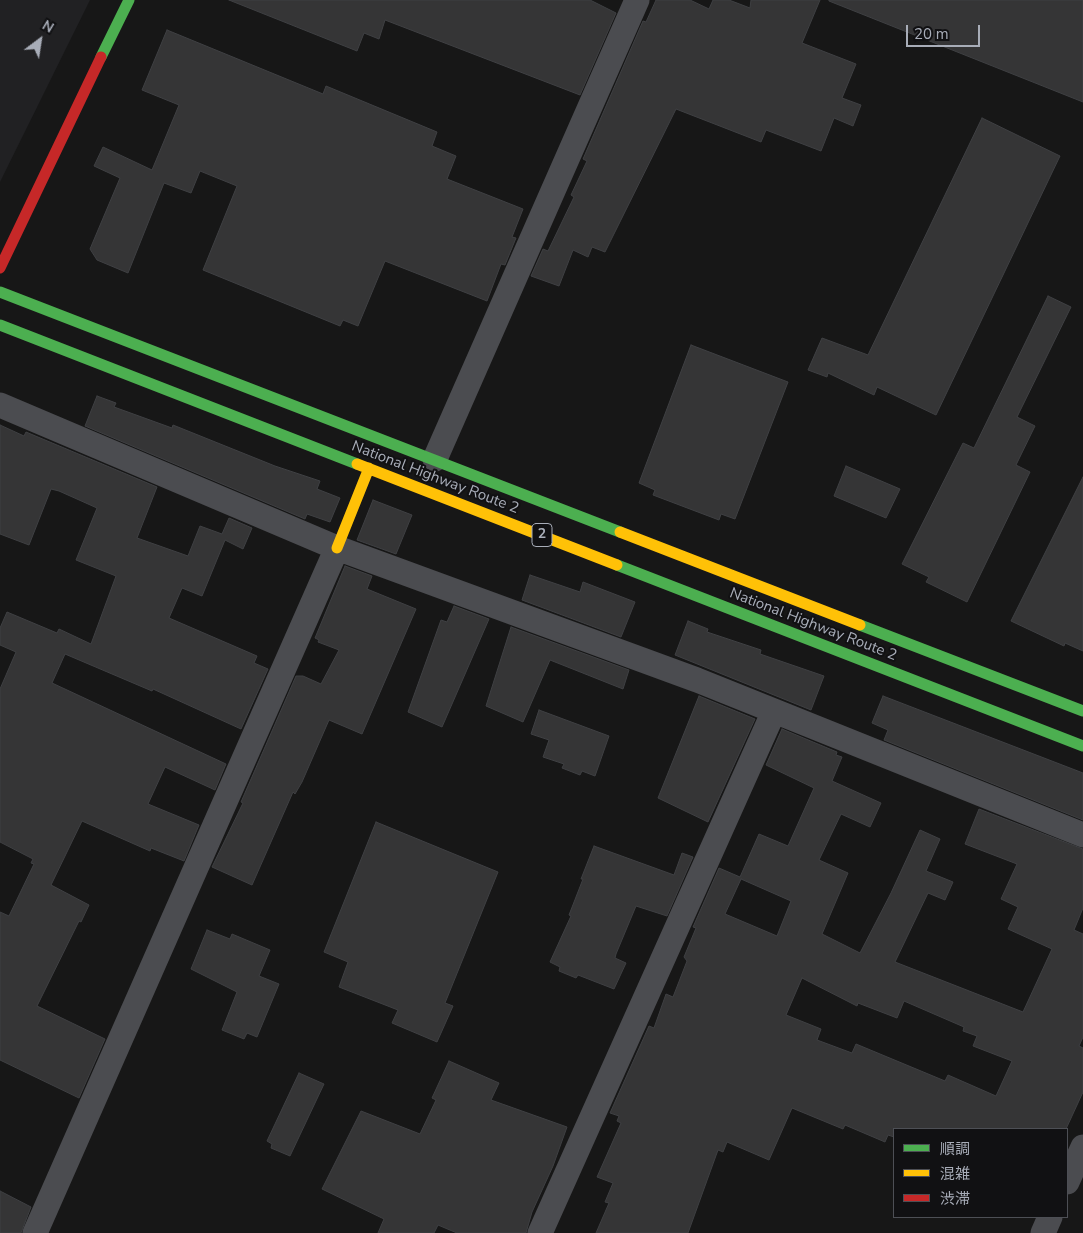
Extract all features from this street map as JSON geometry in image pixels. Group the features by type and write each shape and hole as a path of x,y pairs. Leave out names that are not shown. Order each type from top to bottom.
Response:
{"main road":[{"path":"0,268 129,0"},
{"name":"National Highway Route 2","path":"0,292 435,459 1083,712"},
{"name":"National Highway Route 2","path":"0,325 1083,746"},
{"path":"337,548 370,468"}],"street":[{"path":"435,459 637,0"},
{"path":"0,406 337,548 697,680 1083,835"},
{"path":"35,1233 337,548"},
{"path":"540,1233 774,711"},
{"path":"1068,1180 1083,1148"},
{"path":"1043,1233 1050,1218"}],"shaded area":[{"path":"0,0 90,0 0,182"}],"building":[{"path":"229,0 590,0 616,13 580,95 385,20 379,39 364,33 357,51"},
{"path":"656,0 690,0 709,9 713,0 729,0 750,8 751,0 820,0 802,43 856,64 842,98 861,105 853,126 834,118 821,151 766,130 761,142 676,109 605,252 592,247 588,257 573,250 559,286 531,276 543,249 548,251 574,197 571,195 587,161 583,159 643,21 646,22"},
{"path":"1083,0 1083,102 829,1"},
{"path":"167,30 323,94 326,86 437,132 432,146 456,156 447,179 523,209 512,237 516,238 505,265 501,264 487,301 385,261 358,326 343,320 340,326 203,270 237,186 200,171 191,193 164,183 128,273 97,260 90,249 120,178 94,166 103,147 152,170 179,105 142,90"},
{"path":"982,118 1060,156 936,415 877,387 874,395 828,373 827,377 808,370 822,338 868,355"},
{"path":"1048,296 1071,307 1017,417 1035,426 1016,465 1030,472 967,602 926,582 929,577 902,564 963,443 974,448"},
{"path":"691,345 788,382 735,519 721,514 719,520 653,495 655,490 639,483"},
{"path":"97,396 116,403 114,407 172,428 173,425 275,466 320,481 317,489 340,498 330,522 307,514 305,519 85,426"},
{"path":"0,425 24,436 26,432 157,487 137,538 188,556 200,526 222,534 229,518 252,528 243,549 225,540 202,596 182,588 169,618 257,656 254,663 268,669 241,729 153,689 152,691 65,654 52,683 226,764 215,790 165,767 148,804 199,825 184,861 151,848 150,851 82,821 51,885 89,905 81,922 79,921 37,1006 105,1039 79,1098 0,1060 0,912 9,916 34,864 31,863 33,859 0,842 0,689 16,652 0,645 0,628 7,612 57,633 59,629 91,644 116,576 76,560 97,508 59,491 51,489 29,545 0,534"},
{"path":"846,466 900,489 886,518 834,496"},
{"path":"1083,477 1083,651 1065,643 1064,646 1011,621"},
{"path":"373,500 412,515 396,554 357,540"},
{"path":"345,566 372,576 367,589 416,609 362,734 329,720 302,782 295,794 293,792 252,885 212,867 243,803 241,802 296,676 303,676 321,684 339,650 318,642 319,640 315,638"},
{"path":"530,575 580,592 583,582 635,602 621,637 522,600"},
{"path":"454,606 489,619 442,727 408,712 441,620 447,622"},
{"path":"688,621 708,629 707,632 761,650 760,654 824,676 811,710 675,655"},
{"path":"511,627 629,670 623,689 550,660 523,722 486,706"},
{"path":"699,696 755,719 708,822 658,798"},
{"path":"883,696 1083,773 1083,820 884,740 888,730 872,723"},
{"path":"539,710 609,736 595,776 582,771 580,775 562,768 564,764 543,757 549,740 531,734"},
{"path":"782,729 837,752 836,755 842,757 832,781 881,803 870,827 841,814 819,860 848,873 822,934 860,953 891,893 920,830 940,839 926,871 953,882 945,900 928,893 895,962 1023,1012 1052,949 1008,929 1018,907 1001,899 1017,864 965,844 979,809 1083,849 1083,908 1074,930 1083,934 1083,1037 1079,1046 1083,1048 1083,1092 1066,1128 893,1128 893,1137 888,1135 885,1142 845,1125 843,1129 792,1108 769,1160 727,1142 723,1152 718,1150 688,1233 596,1233 609,1203 605,1202 613,1183 597,1177 621,1123 617,1121 619,1116 610,1113 649,1026 654,1028 666,994 673,997 687,961 684,957 696,928 693,927 719,868 740,877 759,834 788,846 814,788 766,765","holes":["741,879 791,901 777,936 725,914","802,978 857,1006 858,1003 897,1018 904,1001 964,1027 963,1031 977,1036 973,1046 1012,1061 996,1096 948,1075 945,1081 856,1044 852,1053 817,1040 821,1029 786,1015"]},
{"path":"376,822 498,872 445,1003 453,1006 437,1042 392,1023 398,1010 339,987 348,962 324,952"},
{"path":"594,846 674,875 682,853 693,857 667,916 636,906 616,954 615,958 626,963 614,989 578,975 576,978 559,971 560,967 550,962 571,916 569,915"},
{"path":"207,930 230,939 232,934 270,950 259,976 279,984 257,1037 247,1033 244,1039 222,1030 237,992 191,969"},
{"path":"449,1061 499,1083 491,1100 567,1127 553,1166 532,1212 526,1233 457,1233 438,1225 434,1233 378,1233 384,1219 322,1189 361,1111 420,1134 436,1100 432,1098"},
{"path":"299,1073 324,1084 290,1156 271,1148 272,1144 267,1141"},
{"path":"0,1191 31,1207 21,1233 0,1233"}],"traffic: fast":[{"path":"101,57 129,0"},
{"path":"0,292 620,532"},
{"path":"0,325 357,464"},
{"path":"617,565 1083,746"},
{"path":"860,625 1083,711"}],"traffic: slow":[{"path":"357,464 617,565"},
{"path":"337,548 369,468"},
{"path":"620,532 860,625"}],"traffic: jam":[{"path":"0,268 101,57"}]}
